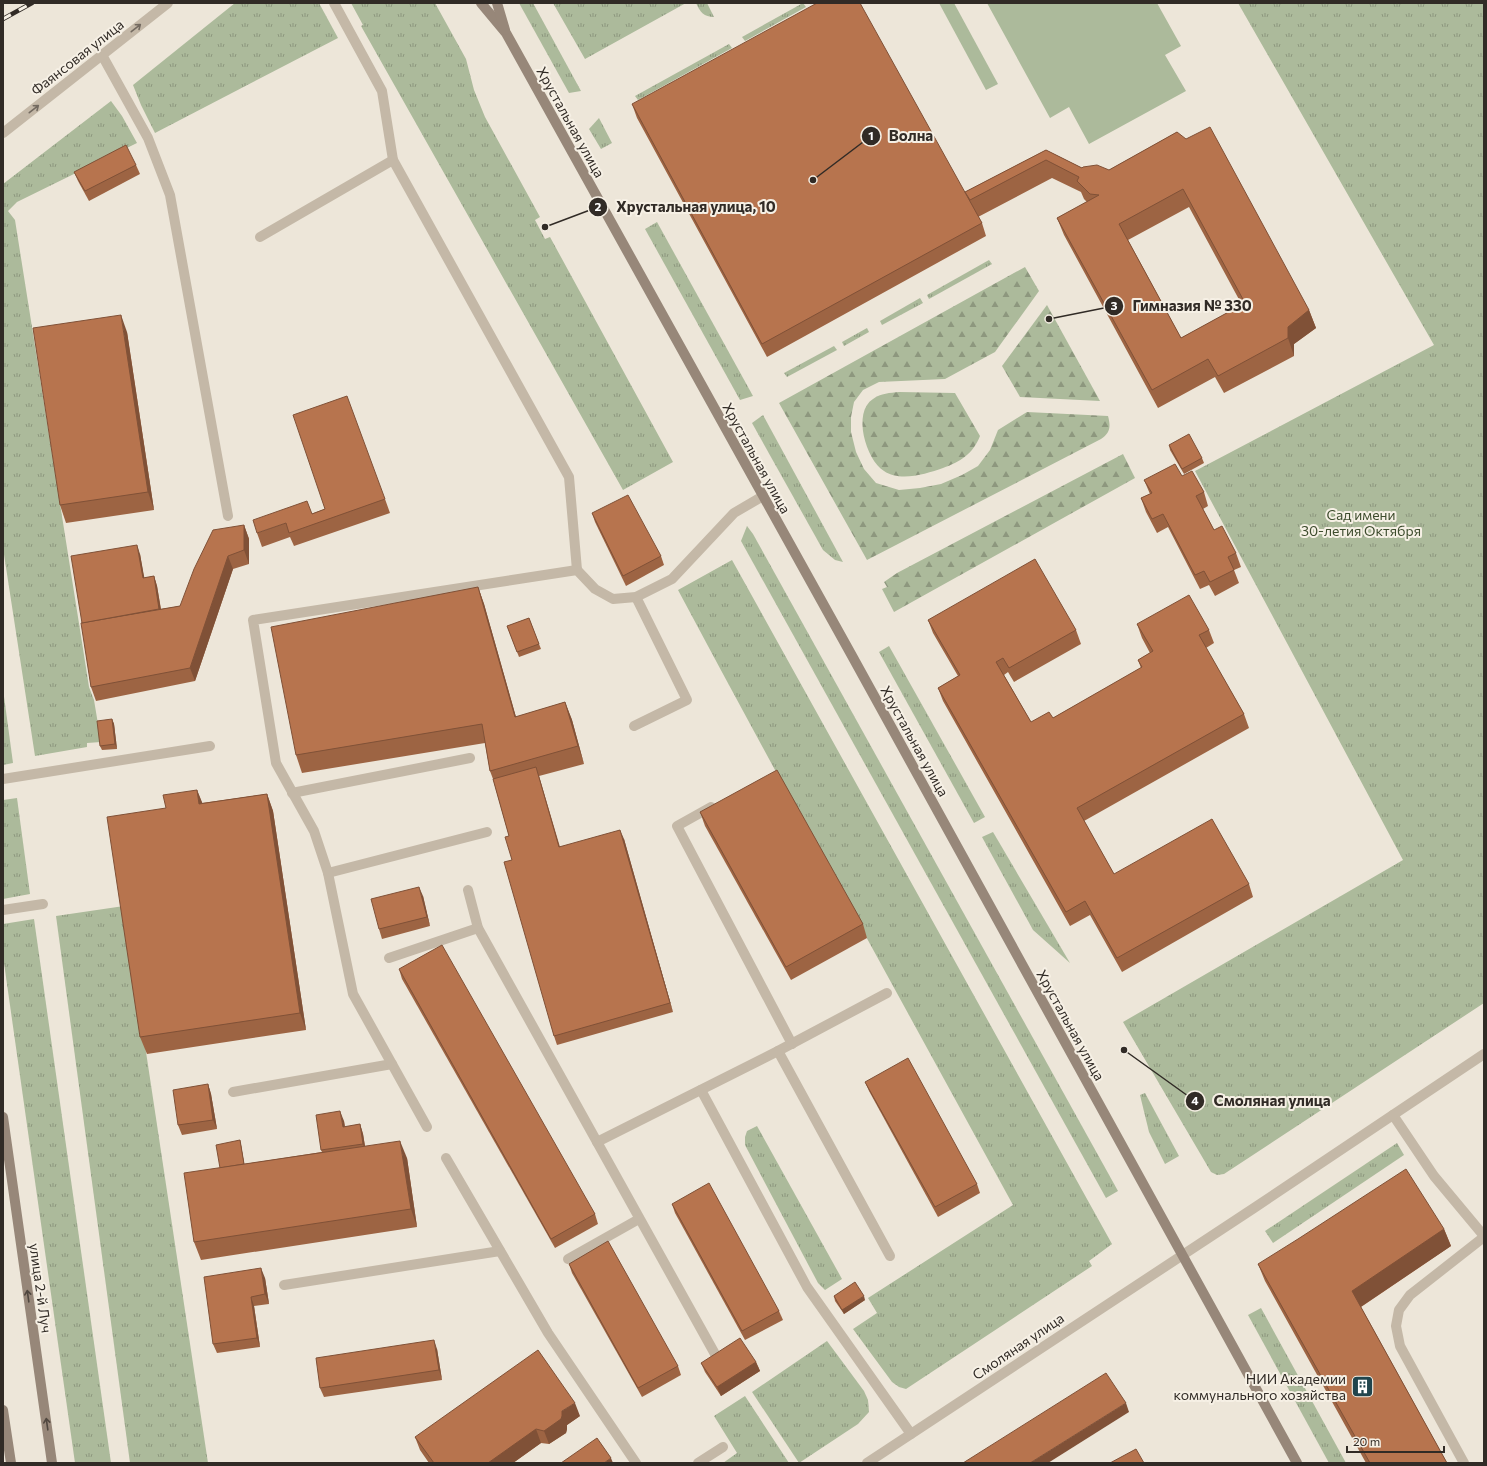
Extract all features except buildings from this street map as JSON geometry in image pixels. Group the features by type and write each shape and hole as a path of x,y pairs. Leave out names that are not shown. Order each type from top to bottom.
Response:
{"street":[{"name":"Фаянсовая улица","path":"3,133 168,3"},
{"path":"334,3 382,91 393,160 569,477 577,570 595,589 613,599 636,598 672,579 734,513 762,496"},
{"name":"Хрустальная улица","path":"480,3 506,33 762,496 852,654 1078,1067 1298,1463"},
{"name":"Хрустальная улица","path":"497,3 506,33"},
{"path":"102,55 148,138 170,195 228,516"},
{"path":"260,237 393,160"},
{"path":"427,1127 353,994 328,873 314,831 276,763 253,620 577,570"},
{"path":"634,726 687,700 636,598"},
{"path":"3,779 210,746"},
{"path":"292,793 470,758"},
{"path":"722,800 677,826 792,1044"},
{"path":"328,873 487,832"},
{"path":"468,890 478,928 714,1354"},
{"path":"3,910 43,904"},
{"path":"389,958 478,928"},
{"path":"597,1142 778,1052 887,993"},
{"path":"778,1052 890,1256"},
{"name":"Смоляная улица","path":"867,1463 1484,1054"},
{"path":"233,1092 392,1064"},
{"path":"701,1090 807,1287 911,1434"},
{"path":"1393,1115 1434,1176 1484,1237 1410,1296 1399,1310 1396,1326 1400,1346 1464,1463"},
{"name":"улица 2-й Луч","path":"3,1117 52,1463"},
{"path":"446,1158 548,1333 636,1463"},
{"path":"568,1259 640,1219"},
{"path":"284,1285 500,1251"},
{"path":"3,1410 10,1463"},
{"path":"698,1463 723,1447"}],"green space":[{"path":"235,3 319,3 338,38 155,133 133,85"},
{"path":"351,3 435,3 466,59 474,90 485,117 540,217 535,220 545,239 550,237 673,462 623,490 361,26 363,25"},
{"path":"519,3 533,3 581,91 569,93"},
{"path":"553,3 664,4 686,3 585,59"},
{"path":"696,3 707,3 714,17 703,13"},
{"path":"803,3 806,7 745,41 742,37"},
{"path":"939,3 954,3 998,84 986,90"},
{"path":"987,3 1157,3 1181,46 1165,55 1186,91 1089,144 1069,107 1050,118"},
{"name":"Сад имени 30-летия Октября","path":"1238,3 1484,3 1484,1003 1224,1174 1217,1175 1211,1172 1123,1022 1403,860 1195,471 1434,345"},
{"path":"729,44 732,48 638,100 635,96"},
{"path":"111,101 122,116 137,143 17,202 8,211 15,220 89,687 94,700 101,742 87,743 87,747 35,756 3,548 3,184"},
{"path":"599,118 612,143 601,149 589,129"},
{"path":"657,222 753,396 740,400 645,229"},
{"path":"989,260 992,264 929,299 927,295"},
{"path":"1025,267 1039,291 995,352 945,379 879,382 863,390 854,402 851,417 851,432 856,452 864,469 876,483 899,490 941,484 978,466 990,450 998,430 1027,412 1108,416 1108,432 1101,439 867,560 779,403"},
{"path":"920,298 923,303 882,325 880,321"},
{"path":"1047,305 1100,401 1020,397 1002,366"},
{"path":"867,328 869,332 844,346 842,342"},
{"path":"834,346 837,350 787,377 784,373"},
{"path":"899,392 955,393 980,436 974,448 955,463 929,473 913,476 898,476 884,471 877,465 867,447 864,436 863,414 867,405 876,397"},
{"path":"763,415 843,562 835,560 823,550 752,423"},
{"path":"1123,454 1135,478 894,612 882,589 887,587 884,582 897,573"},
{"path":"747,526 753,534 1118,1191 1106,1198 741,541"},
{"path":"732,560 1112,1244 1089,1261 1092,1266 906,1389 899,1387 892,1382 853,1329 877,1313 868,1298 1013,1205 678,590"},
{"path":"889,646 985,817 974,823 879,652"},
{"path":"3,689 13,763 3,765"},
{"path":"17,798 30,894 3,899 3,800"},
{"path":"993,832 1070,963 1033,930 982,837"},
{"path":"124,906 208,1463 130,1463 56,916"},
{"path":"34,919 111,1463 75,1463 3,956 3,924"},
{"path":"1145,1093 1179,1156 1165,1164 1149,1132 1140,1095"},
{"path":"757,1126 842,1279 825,1290 818,1283 745,1145 747,1131"},
{"path":"1397,1143 1404,1155 1273,1243 1265,1231"},
{"path":"1261,1308 1346,1463 1329,1463 1248,1315"},
{"path":"827,1341 864,1391 868,1400 869,1412 858,1424 799,1463 752,1392"},
{"path":"745,1396 789,1463 723,1463 737,1453 714,1416"}],"railway":[{"path":"3,19 32,3"}],"place":[{"name":"Волна","path":"813,180"},
{"name":"Хрустальная улица, 10","path":"545,227"},
{"name":"Гимназия № 330","path":"1049,319"},
{"name":"Смоляная улица","path":"1124,1050"},
{"name":"НИИ Академии коммунального хозяйства","path":"1362,1386"}]}
